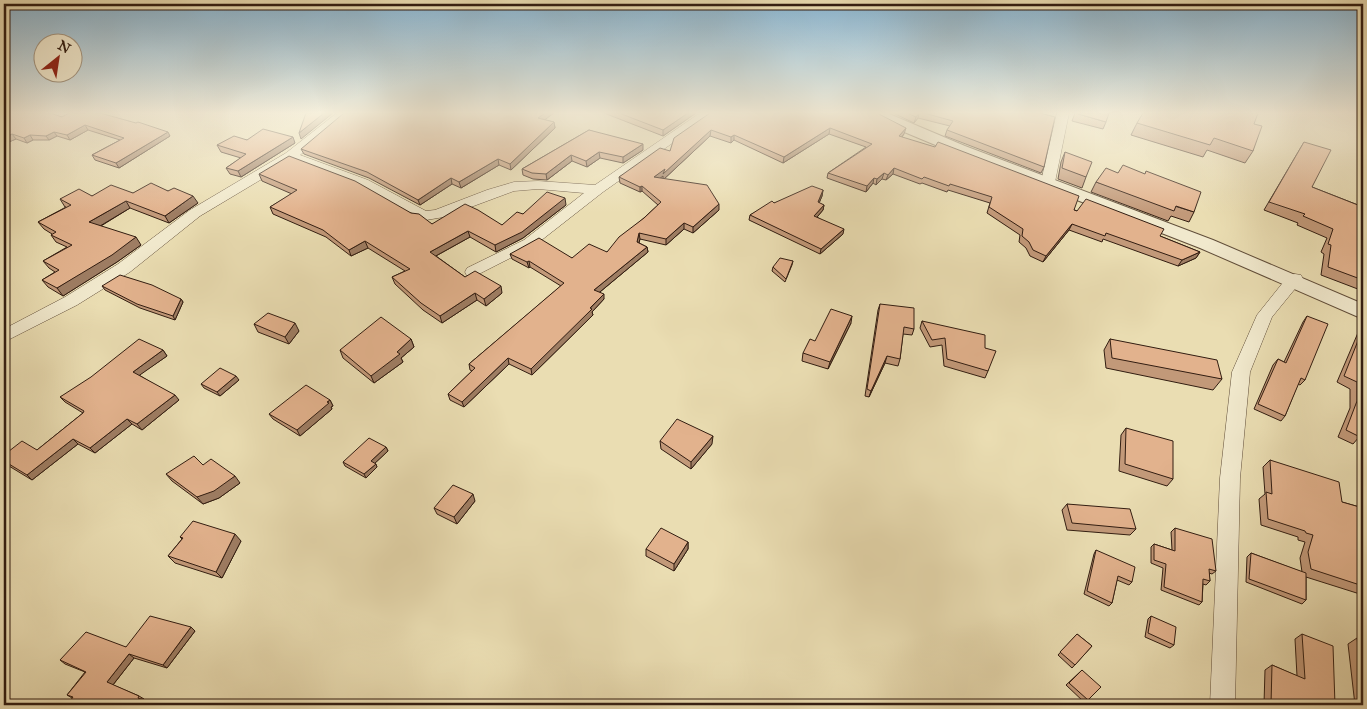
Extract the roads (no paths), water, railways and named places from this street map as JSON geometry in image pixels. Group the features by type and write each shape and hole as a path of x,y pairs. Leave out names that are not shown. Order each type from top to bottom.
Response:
{"street":[{"path":"4,336 72,301 124,268 195,213 291,156 304,146"},
{"path":"473,272 529,243 598,189 662,146"},
{"path":"952,146 1296,280 1363,312"},
{"path":"1048,182 1056,146"},
{"path":"291,156 363,183 420,216 430,217 463,203 510,187 528,185 570,189 598,189"},
{"path":"1222,705 1230,478 1241,372 1265,315 1296,280"}]}
